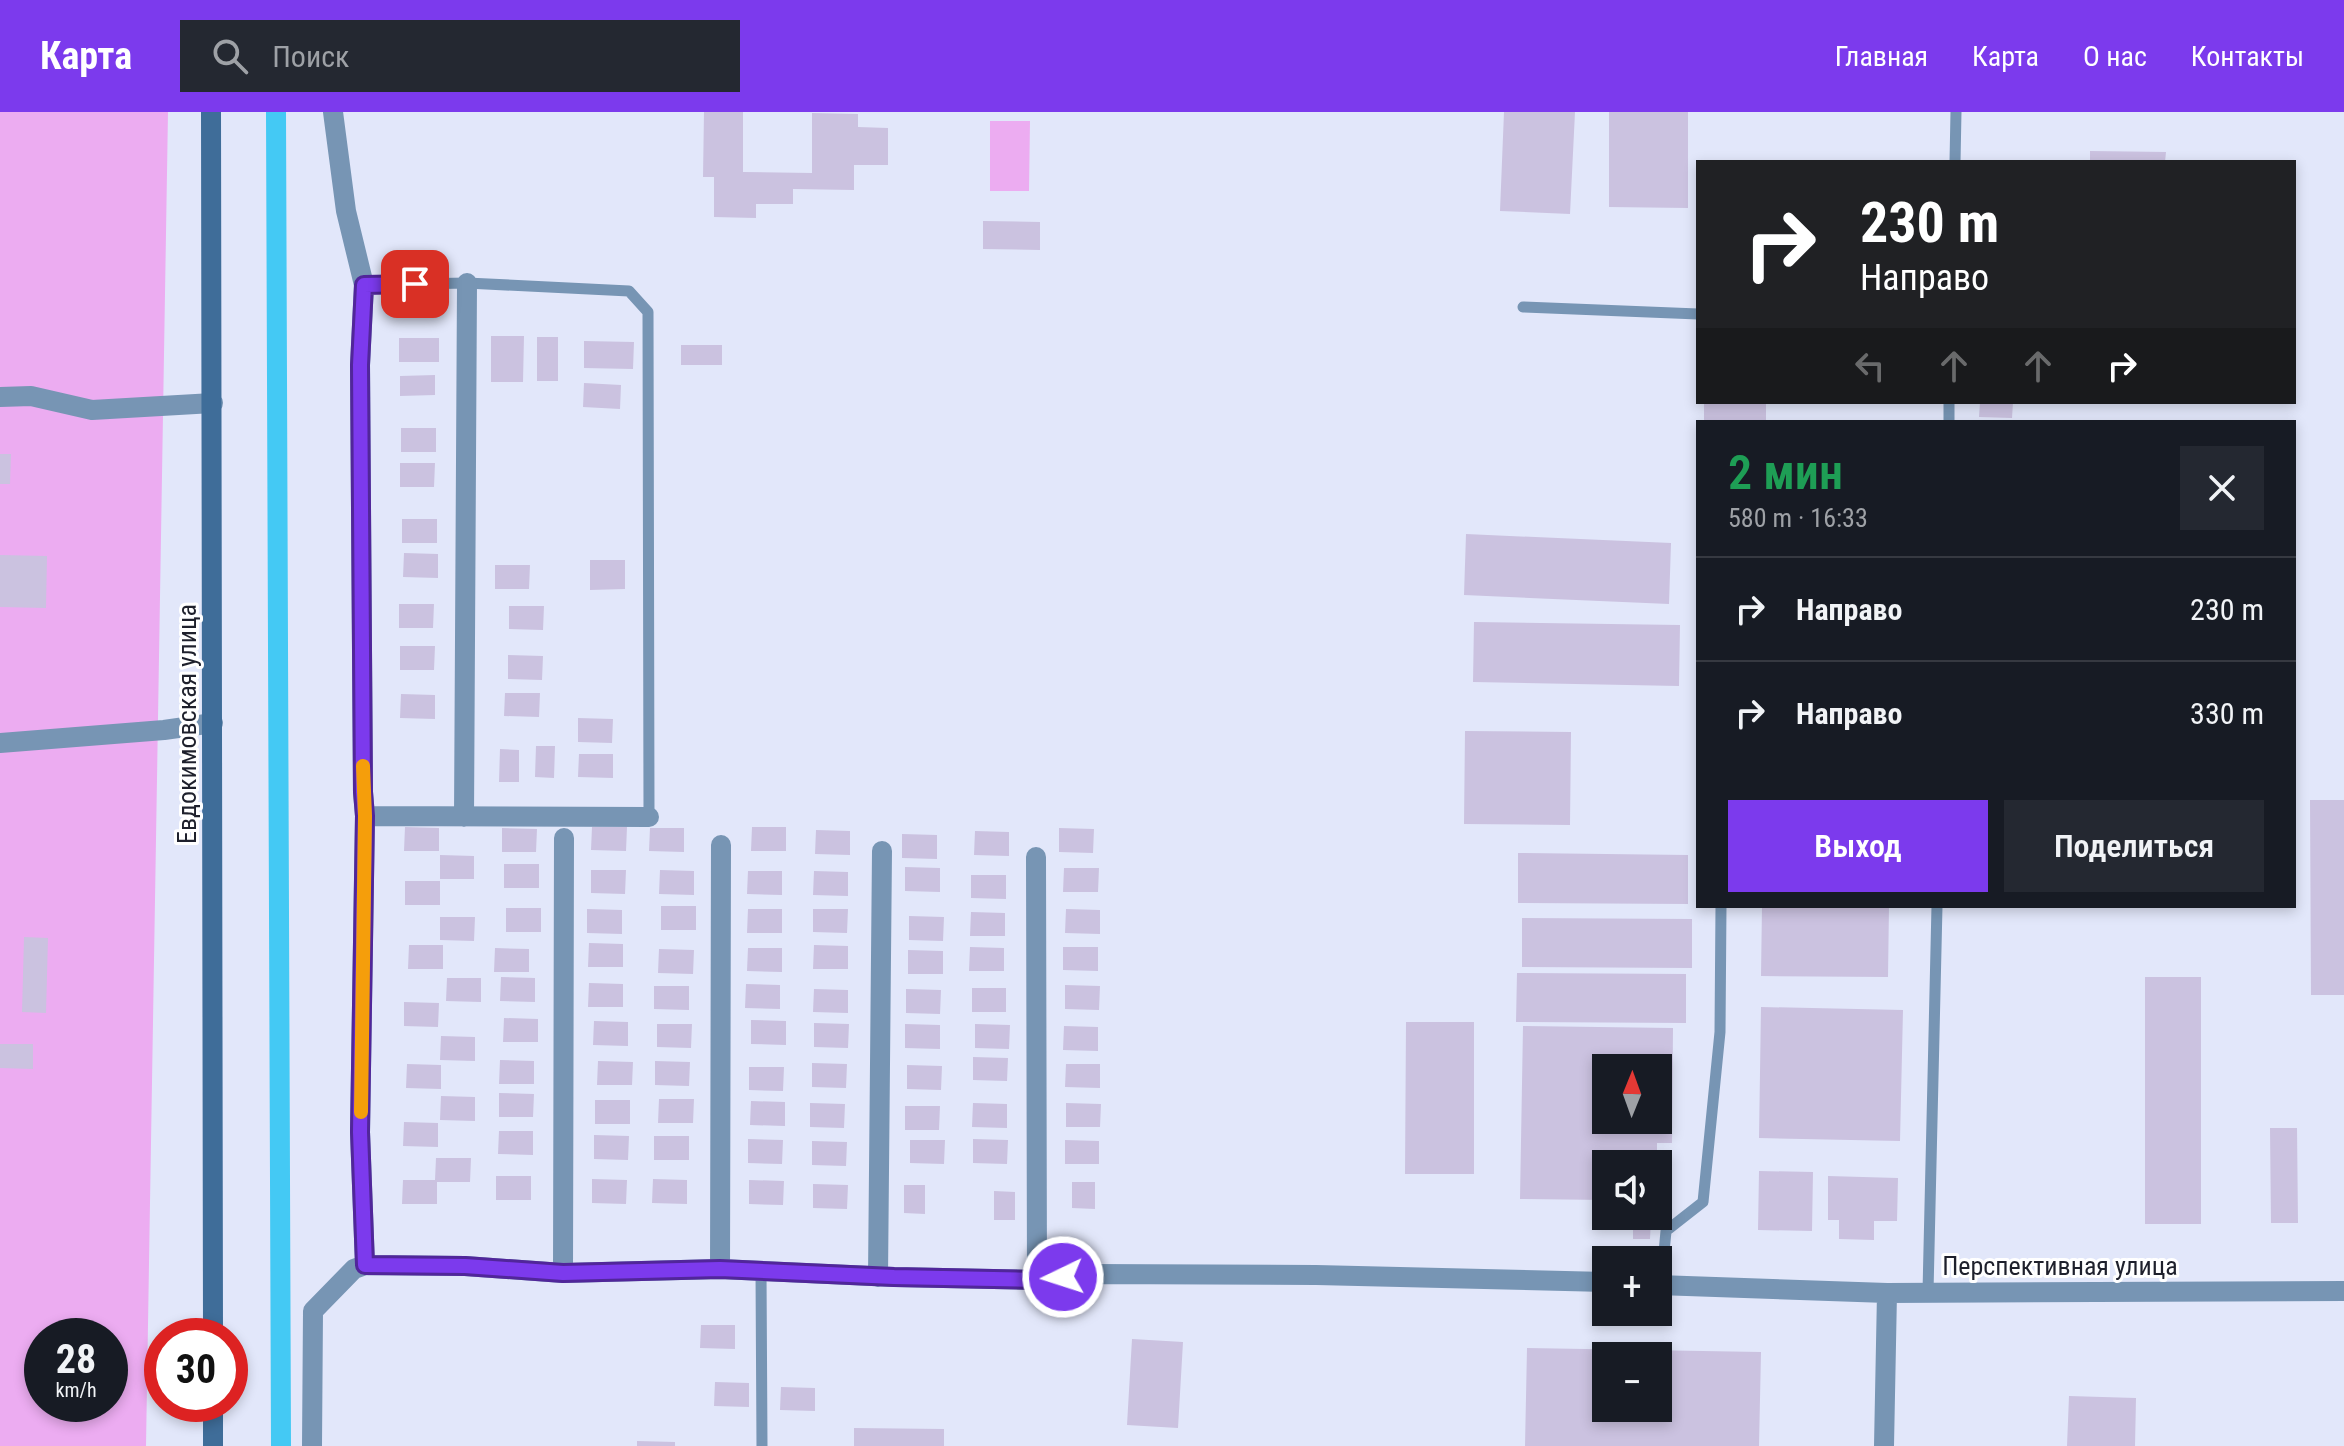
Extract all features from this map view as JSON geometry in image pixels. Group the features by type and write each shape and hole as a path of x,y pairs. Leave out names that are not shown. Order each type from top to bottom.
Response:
{"main road":[{"name":"Евдокимовская улица","path":"211,112 213,1318"},
{"path":"213,1422 213,1446"}],"street":[{"path":"333,112 346,211 364,285 360,365 365,816 360,1132 365,1265"},
{"path":"464,817 467,283"},
{"path":"0,397 31,396 92,410 213,403"},
{"path":"0,743 213,723"},
{"path":"365,816 649,817"},
{"path":"563,1273 564,838"},
{"path":"720,1269 721,845"},
{"path":"878,1277 882,851"},
{"path":"1036,857 1037,1280"},
{"path":"312,1446 313,1311 354,1269 365,1265 465,1266 563,1273 720,1269 878,1277 1037,1280 1120,1274 1592,1282"},
{"name":"Перспективная улица","path":"1672,1285 1887,1293 2344,1291"},
{"path":"1884,1446 1887,1293"}],"lane":[{"path":"1955,160 1956,112"},
{"path":"364,285 467,283 629,291 648,312 649,817"},
{"path":"1523,307 1696,314"},
{"path":"1664,1246 1666,1231 1703,1202 1720,1032 1721,908"},
{"path":"1928,1292 1937,908"},
{"path":"761,1271 762,1446"}],"shaded area":[{"path":"0,112 168,112 148,1318 144,1318 146,1446 0,1446"},
{"path":"990,121 1030,121 1029,191 990,191"}],"building":[{"path":"704,112 743,112 743,172 812,173 812,113 858,114 858,127 888,128 888,165 854,165 854,190 793,189 793,204 756,204 756,218 714,217 714,177 703,177"},
{"path":"1504,112 1575,112 1570,214 1500,211"},
{"path":"1609,112 1688,112 1688,208 1609,207"},
{"path":"2090,151 2166,152 2165,160 2090,160"},
{"path":"983,221 1040,222 1040,250 983,249"},
{"path":"491,336 524,336 523,382 491,382"},
{"path":"537,337 558,337 558,381 537,381"},
{"path":"399,338 439,338 439,362 399,362"},
{"path":"584,341 634,342 633,369 584,368"},
{"path":"681,345 722,345 722,365 681,365"},
{"path":"435,375 435,395 400,396 400,376"},
{"path":"584,383 621,385 620,409 583,407"},
{"path":"1704,404 1766,404 1766,420 1704,420"},
{"path":"1980,404 2013,404 2012,418 1979,417"},
{"path":"401,428 436,428 436,452 401,452"},
{"path":"0,454 11,454 10,484 0,484"},
{"path":"400,463 435,463 434,487 400,487"},
{"path":"402,519 437,519 437,543 402,543"},
{"path":"1466,534 1671,543 1669,604 1464,595"},
{"path":"404,553 438,554 438,578 403,577"},
{"path":"0,555 47,556 46,608 0,607"},
{"path":"590,560 625,560 625,589 590,590"},
{"path":"495,565 530,565 529,589 495,589"},
{"path":"399,604 434,604 433,628 399,628"},
{"path":"509,606 544,606 543,630 509,629"},
{"path":"1474,622 1680,625 1679,686 1473,682"},
{"path":"400,646 435,646 434,670 400,670"},
{"path":"508,655 543,656 542,680 508,679"},
{"path":"505,693 540,693 539,717 504,716"},
{"path":"401,694 435,695 435,719 400,718"},
{"path":"578,718 613,719 612,743 578,742"},
{"path":"1465,731 1571,732 1570,825 1464,824"},
{"path":"536,746 555,746 554,778 535,777"},
{"path":"500,749 519,750 519,782 499,782"},
{"path":"579,754 613,754 613,778 578,777"},
{"path":"2310,800 2344,800 2344,995 2311,995"},
{"path":"405,827 439,828 439,851 404,851"},
{"path":"592,827 627,827 626,851 591,850"},
{"path":"752,827 786,827 786,851 751,851"},
{"path":"502,828 537,829 536,852 502,852"},
{"path":"650,828 684,828 684,852 649,851"},
{"path":"1059,828 1094,829 1093,853 1059,852"},
{"path":"816,830 850,831 850,855 815,854"},
{"path":"975,831 1009,832 1009,856 974,855"},
{"path":"902,834 937,835 937,859 902,858"},
{"path":"1518,853 1688,855 1688,904 1518,903"},
{"path":"440,855 474,856 474,879 440,879"},
{"path":"504,864 539,864 539,888 504,888"},
{"path":"905,867 940,868 940,892 905,891"},
{"path":"1064,868 1099,868 1098,892 1063,892"},
{"path":"591,870 626,870 625,894 591,893"},
{"path":"660,870 694,871 694,895 659,894"},
{"path":"748,871 782,871 782,895 747,894"},
{"path":"814,871 848,872 848,896 813,895"},
{"path":"971,875 1006,875 1006,899 971,898"},
{"path":"405,881 440,881 440,905 405,905"},
{"path":"661,906 696,906 696,930 661,930"},
{"path":"506,908 541,908 541,932 506,932"},
{"path":"1762,908 1889,908 1888,977 1761,976"},
{"path":"587,909 622,910 622,934 587,933"},
{"path":"748,909 782,909 782,933 747,933"},
{"path":"813,909 848,909 847,933 813,932"},
{"path":"1066,909 1100,910 1100,934 1065,933"},
{"path":"971,912 1005,913 1005,936 970,936"},
{"path":"909,916 944,917 943,941 909,940"},
{"path":"440,917 475,917 474,941 440,940"},
{"path":"1522,918 1692,919 1692,968 1522,967"},
{"path":"24,937 48,938 46,1013 22,1012"},
{"path":"589,943 623,944 623,967 588,967"},
{"path":"409,945 443,945 443,969 408,969"},
{"path":"814,945 848,946 848,969 813,969"},
{"path":"970,947 1004,948 1004,971 969,971"},
{"path":"1063,947 1098,947 1098,971 1063,970"},
{"path":"495,948 529,949 529,972 494,972"},
{"path":"748,948 782,948 782,972 747,971"},
{"path":"659,949 694,950 693,974 658,973"},
{"path":"908,950 943,951 943,974 908,974"},
{"path":"1517,973 1686,974 1686,1023 1516,1022"},
{"path":"501,977 535,978 535,1002 500,1001"},
{"path":"2145,977 2201,977 2201,1224 2145,1224"},
{"path":"447,978 481,978 481,1002 446,1001"},
{"path":"589,983 623,984 623,1007 588,1007"},
{"path":"746,984 780,985 780,1009 745,1008"},
{"path":"1065,985 1100,986 1099,1010 1065,1009"},
{"path":"654,986 689,986 689,1010 654,1009"},
{"path":"972,988 1006,988 1006,1012 972,1012"},
{"path":"814,989 848,990 848,1013 813,1012"},
{"path":"906,989 941,990 940,1014 906,1013"},
{"path":"404,1002 439,1003 438,1027 404,1026"},
{"path":"1761,1007 1903,1010 1900,1141 1759,1138"},
{"path":"504,1018 538,1019 538,1042 503,1042"},
{"path":"751,1020 786,1021 786,1045 751,1044"},
{"path":"594,1021 628,1022 628,1046 593,1045"},
{"path":"1406,1022 1474,1022 1474,1174 1405,1174"},
{"path":"814,1023 849,1024 848,1048 814,1047"},
{"path":"657,1024 692,1024 691,1048 657,1047"},
{"path":"905,1024 940,1025 940,1049 905,1048"},
{"path":"975,1024 1010,1025 1009,1049 975,1048"},
{"path":"1064,1026 1098,1027 1098,1051 1063,1050"},
{"path":"1523,1026 1673,1028 1672,1143 1657,1143 1657,1150 1592,1150 1592,1200 1520,1199"},
{"path":"441,1036 475,1037 475,1061 440,1060"},
{"path":"0,1044 33,1044 33,1069 0,1068"},
{"path":"973,1057 1008,1058 1007,1081 973,1080"},
{"path":"500,1060 534,1061 534,1084 499,1084"},
{"path":"598,1061 633,1062 632,1085 597,1085"},
{"path":"655,1061 690,1062 689,1086 655,1085"},
{"path":"812,1063 847,1064 846,1088 812,1087"},
{"path":"407,1064 441,1065 441,1089 406,1088"},
{"path":"1066,1064 1100,1064 1100,1088 1065,1087"},
{"path":"907,1065 942,1066 941,1090 907,1089"},
{"path":"749,1067 784,1067 783,1091 749,1090"},
{"path":"499,1093 534,1094 533,1117 499,1117"},
{"path":"441,1096 475,1097 475,1121 440,1120"},
{"path":"659,1099 694,1099 693,1123 658,1123"},
{"path":"595,1100 630,1100 630,1124 595,1124"},
{"path":"751,1101 785,1102 785,1126 750,1125"},
{"path":"810,1103 845,1104 844,1128 810,1127"},
{"path":"973,1103 1007,1104 1007,1128 972,1127"},
{"path":"1066,1103 1101,1104 1100,1127 1066,1127"},
{"path":"905,1106 940,1106 939,1130 905,1130"},
{"path":"404,1122 438,1123 438,1147 403,1146"},
{"path":"2270,1128 2297,1128 2298,1223 2271,1223"},
{"path":"499,1131 533,1131 533,1155 498,1154"},
{"path":"594,1135 629,1136 628,1160 594,1159"},
{"path":"654,1136 689,1136 689,1160 654,1160"},
{"path":"748,1139 783,1140 782,1164 748,1163"},
{"path":"973,1139 1008,1140 1007,1164 973,1163"},
{"path":"910,1140 945,1140 944,1164 910,1163"},
{"path":"1065,1140 1099,1141 1099,1164 1065,1164"},
{"path":"812,1141 847,1142 846,1166 812,1165"},
{"path":"436,1158 471,1158 470,1182 437,1182 437,1204 402,1204 403,1180 435,1180"},
{"path":"1759,1171 1813,1172 1812,1231 1758,1230"},
{"path":"496,1176 531,1176 531,1200 496,1200"},
{"path":"1828,1176 1898,1178 1897,1221 1874,1221 1874,1240 1839,1239 1839,1220 1828,1220"},
{"path":"592,1179 627,1180 626,1204 592,1203"},
{"path":"653,1179 687,1180 687,1204 652,1203"},
{"path":"749,1180 784,1181 783,1205 749,1204"},
{"path":"1072,1182 1095,1182 1095,1209 1072,1208"},
{"path":"813,1184 848,1185 847,1209 813,1208"},
{"path":"904,1185 925,1185 925,1214 904,1213"},
{"path":"994,1191 1015,1192 1015,1220 994,1220"},
{"path":"1633,1230 1650,1230 1650,1239 1633,1239"},
{"path":"701,1325 735,1325 735,1349 700,1348"},
{"path":"1132,1339 1183,1342 1178,1428 1127,1425"},
{"path":"1527,1348 1592,1349 1592,1422 1672,1422 1672,1350 1761,1352 1759,1446 1525,1446"},
{"path":"715,1382 749,1383 749,1407 714,1406"},
{"path":"781,1387 815,1388 815,1411 780,1410"},
{"path":"2069,1396 2136,1398 2135,1446 2067,1446"},
{"path":"854,1428 944,1429 944,1446 854,1446"},
{"path":"637,1441 675,1442 675,1446 637,1446"}],"waterway":[{"path":"276,112 281,1446"}],"slow traffic":[{"path":"361,1112 363,766"}],"route":[{"path":"415,284 364,285 360,365 365,816 360,1132 365,1265 465,1266 563,1273 720,1269 894,1277 1037,1280 1063,1277"}]}
